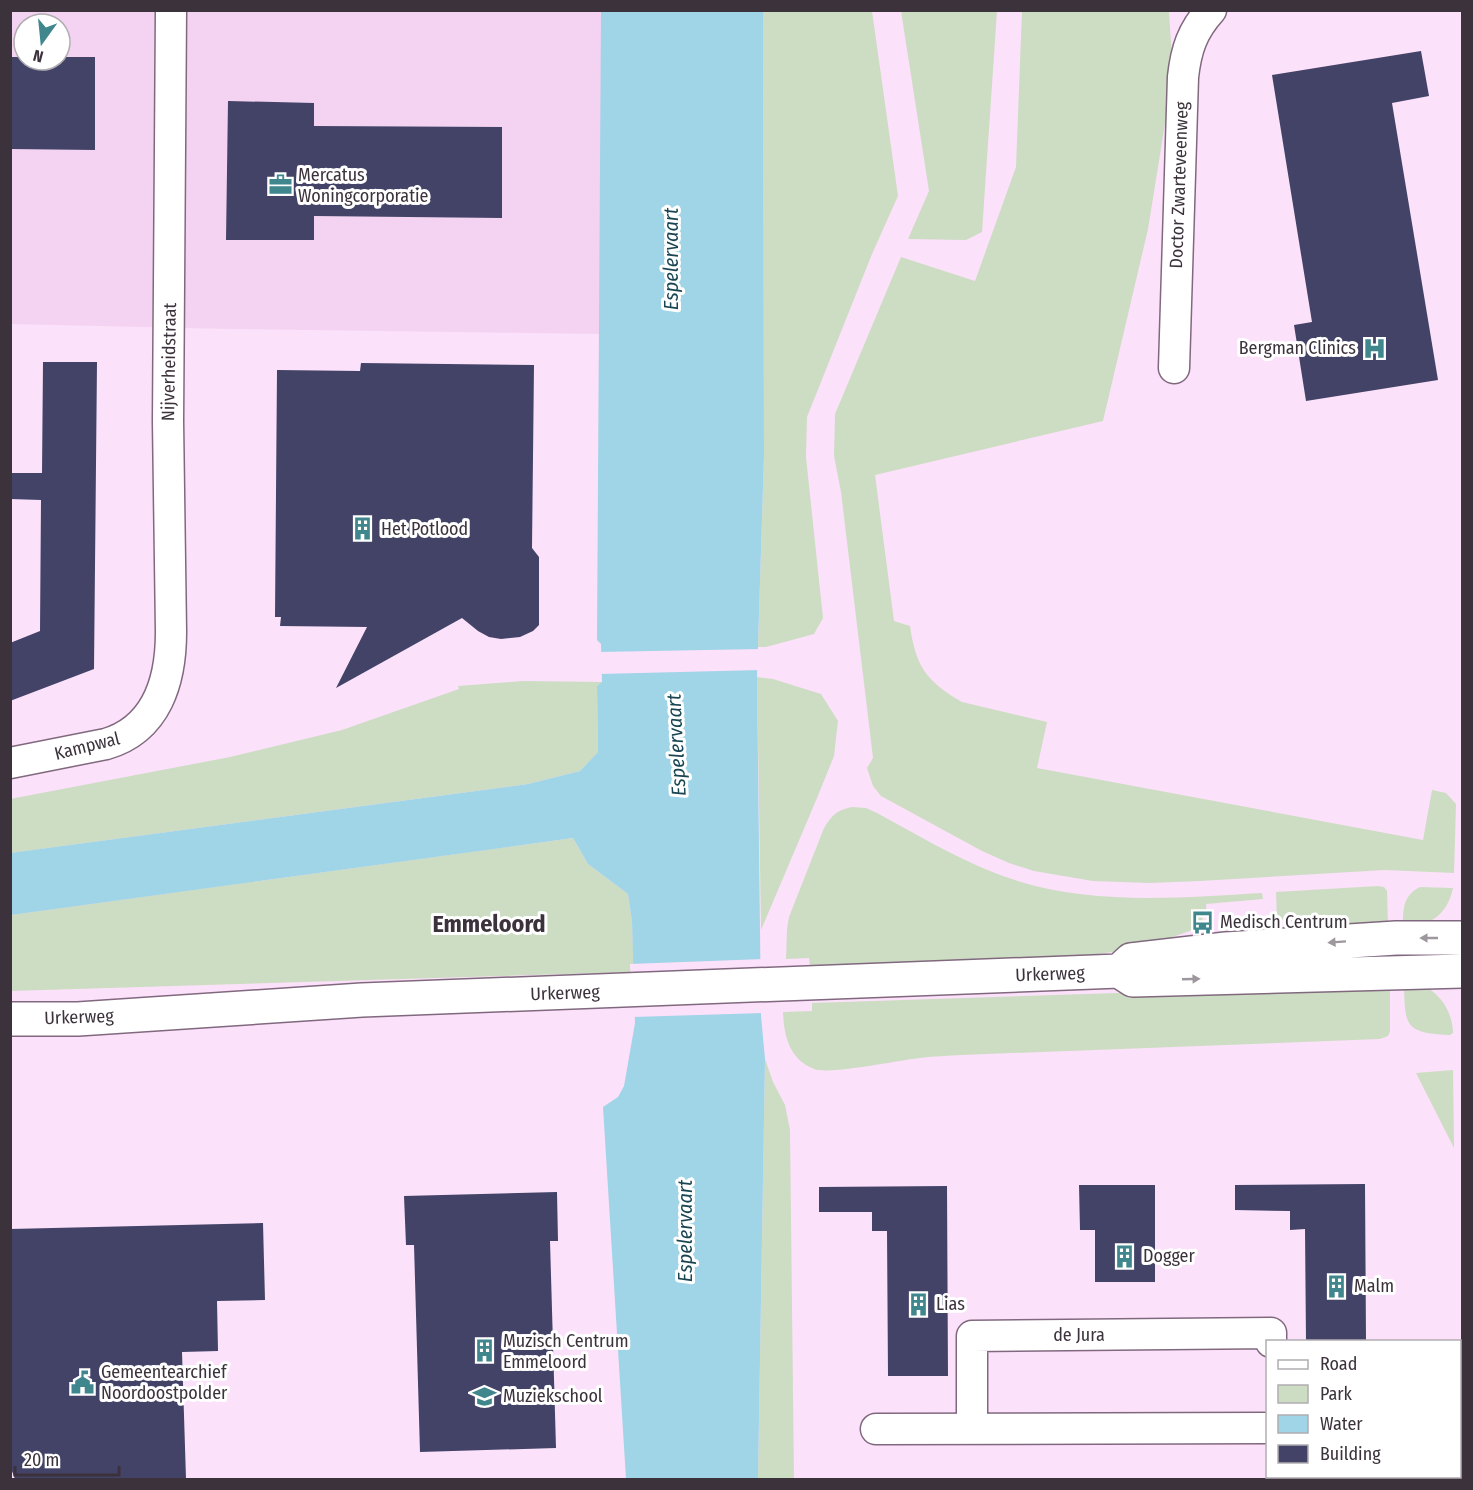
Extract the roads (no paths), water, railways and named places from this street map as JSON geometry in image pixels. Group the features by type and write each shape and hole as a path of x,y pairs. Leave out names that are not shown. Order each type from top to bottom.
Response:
{"main road":[{"name":"Urkerweg","path":"1119,972 1131,960 1226,949 1396,938 1462,938"},
{"name":"Urkerweg","path":"10,1019 78,1019 362,1000 1119,972 1132,980 1462,971"}],"street":[{"name":"Nijverheidstraat","path":"153,710 166,678 171,653 168,433 171,10"},
{"name":"Doctor Zwarteveenweg","path":"1174,368 1185,54 1191,37 1210,10"},
{"name":"Kampwal","path":"10,763 118,740 140,726 153,710"},
{"name":"de Jura","path":"972,1429 972,1336 1271,1334 1271,1340"},
{"path":"876,1429 1266,1428"}],"water":[{"name":"Espelervaart","path":"601,11 763,11 764,456 757,677 761,1016 765,1059 758,1479 626,1479 603,1107 618,1097 624,1086 635,1023 632,922 628,894 588,864 573,838 11,915 10,853 528,784 580,771 598,752 597,686 602,682 601,644 597,640"}],"place":[{"name":"Mercatus Woningcorporatie","path":"280,185"},
{"name":"Bergman Clinics","path":"1374,348"},
{"name":"Het Potlood","path":"363,529"},
{"name":"Medisch Centrum","path":"1202,922"},
{"name":"Dogger","path":"1125,1256"},
{"name":"Malm","path":"1336,1286"},
{"name":"Lias","path":"918,1304"},
{"name":"Muzisch Centrum Emmeloord","path":"485,1351"},
{"name":"Gemeentearchief Noordoostpolder","path":"83,1382"},
{"name":"Muziekschool","path":"485,1396"}],"district":[{"name":"Emmeloord","path":"489,924"}]}
